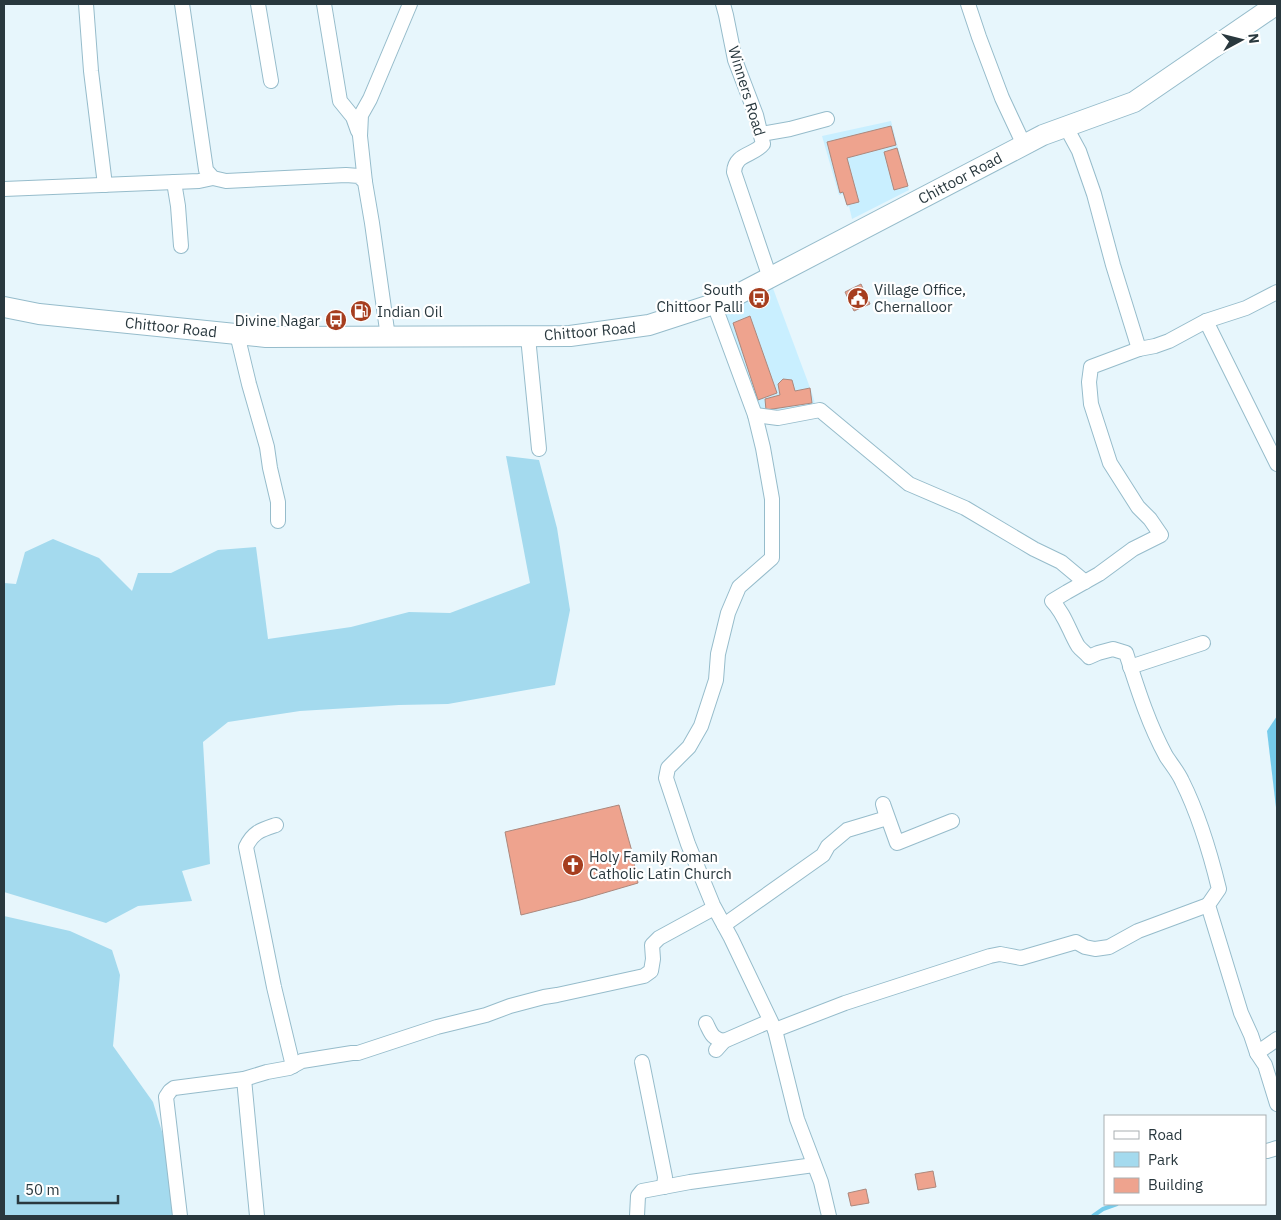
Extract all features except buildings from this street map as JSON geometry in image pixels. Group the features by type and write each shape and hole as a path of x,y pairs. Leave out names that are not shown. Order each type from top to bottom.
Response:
{"main road":[{"name":"Chittoor Road","path":"4,307 39,314 266,337 570,336 649,326 729,299 1043,135 1134,102 1277,4"}],"street":[{"path":"86,4 91,72 105,184"},
{"path":"182,4 206,170 213,178"},
{"path":"258,4 271,81"},
{"path":"324,4 340,101 353,117 360,136"},
{"path":"388,337 362,162 361,115 370,99 410,4"},
{"name":"Winners Road","path":"723,4 735,60 756,115 763,144 760,148 740,158 735,163 734,172 770,278"},
{"path":"968,4 1002,98 1024,145"},
{"path":"761,134 790,129 827,119"},
{"path":"1066,127 1079,151 1094,194 1113,265 1139,349"},
{"path":"4,189 174,182 213,178 226,181 346,175 358,176 365,182"},
{"path":"174,182 181,246"},
{"path":"706,1023 720,1045 772,1025 845,1004 990,956 1000,954 1021,958 1076,942 1085,947 1095,949 1109,946 1138,930 1208,906 1219,889 1211,856 1182,779 1166,756 1152,726 1126,653 1114,649 1089,657 1079,646 1058,607 1052,601 1111,566 1133,549 1161,535 1138,507 1110,463 1090,398 1089,382 1091,367 1139,349 1169,341 1206,321 1246,308 1277,292"},
{"path":"714,304 755,415 763,448 772,499 772,558 739,587 728,613 718,654 716,680 701,726 689,747 668,768 666,778 688,844 714,908 772,1025 798,1119 821,1182 829,1216"},
{"path":"1206,321 1277,464"},
{"path":"237,334 267,447 278,502 278,521"},
{"path":"528,337 538,449"},
{"path":"755,415 778,418 820,410 909,484 965,508 1034,549 1061,562 1086,582"},
{"path":"1130,668 1203,643"},
{"path":"724,925 822,856 828,846 847,830 888,818 883,804 897,843 952,821"},
{"path":"276,825 259,831 251,838 246,847 274,987 293,1066"},
{"path":"1208,906 1241,1013 1251,1035 1256,1053 1265,1065 1277,1104"},
{"path":"180,1216 166,1097 170,1090 244,1079 293,1066 302,1061 358,1052 437,1027 486,1015 510,1006 644,976 651,971 653,960 652,945 656,941 667,933 714,908"},
{"path":"1256,1053 1277,1040"},
{"path":"642,1062 665,1177 664,1186"},
{"path":"244,1079 257,1216"},
{"path":"637,1216 638,1196 642,1191 664,1186 814,1165"}],"shaded area":[{"path":"891,121 909,190 852,219 849,206 847,207 843,194 839,195 822,136"},
{"path":"771,283 816,407 783,414 758,412 722,311"},
{"path":"1277,716 1277,816 1267,731"}],"green space":[{"path":"506,456 539,460 557,528 570,610 555,685 448,704 300,711 228,722 203,742 210,864 182,871 192,901 138,906 106,923 4,892 4,583 16,584 25,552 53,539 99,558 132,591 138,573 171,573 218,550 256,547 268,639 351,627 409,612 450,613 530,583"},
{"path":"4,916 70,931 112,950 120,975 113,1046 153,1102 172,1165 177,1216 4,1216"}],"waterway":[{"path":"1093,1216 1103,1209 1114,1205"}],"place":[{"name":"South Chittoor Palli","path":"759,298"},
{"name":"Village Office, Chernalloor","path":"858,298"},
{"name":"Indian Oil","path":"361,311"},
{"name":"Divine Nagar","path":"336,320"},
{"name":"Holy Family Roman Catholic Latin Church","path":"573,865"}]}
